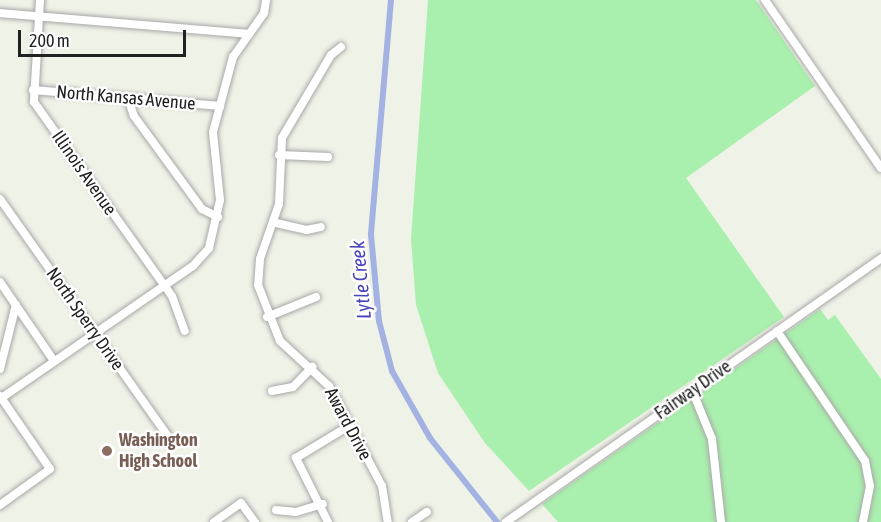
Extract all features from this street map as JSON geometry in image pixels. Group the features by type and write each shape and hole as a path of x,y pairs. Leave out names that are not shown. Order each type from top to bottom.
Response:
{"street":[{"name":"Illinois Avenue","path":"40,0 33,90 38,108 164,286 185,331"},
{"path":"0,505 50,469 0,398 164,286 203,256 218,217 220,191 211,146 220,106 233,57 264,14 266,0"},
{"path":"765,0 881,168"},
{"path":"0,13 249,34"},
{"name":"Award Drive","path":"341,47 299,103 279,155 276,223 258,271 267,317 280,340 312,367 329,386 347,427 382,486 387,522"},
{"name":"North Kansas Avenue","path":"33,90 220,106"},
{"path":"128,98 134,116 202,209 218,217"},
{"path":"279,155 328,158"},
{"name":"North Sperry Drive","path":"0,199 170,439"},
{"path":"276,223 306,230 321,227"},
{"name":"Fairway Drive","path":"506,522 881,258"},
{"path":"0,282 54,361"},
{"path":"267,317 316,297"},
{"path":"0,369 3,344 16,305"},
{"path":"777,331 865,461 870,486 863,522"},
{"path":"272,391 293,387 312,367"},
{"path":"692,390 712,440 721,522"},
{"path":"328,522 323,504 296,458 347,427"},
{"path":"214,522 241,503 255,522"},
{"path":"276,510 296,512 323,504"},
{"path":"412,522 427,512"}],"green space":[{"path":"428,0 756,0 815,86 686,178 784,317 529,491 485,443 438,373 416,305 411,239"},
{"path":"820,309 828,320 835,315 881,379 881,522 558,522 542,504"}],"waterway":[{"name":"Lytle Creek","path":"391,0 371,235 379,321 392,371 430,438 497,522"}],"place":[{"name":"Washington High School","path":"107,451"}]}
